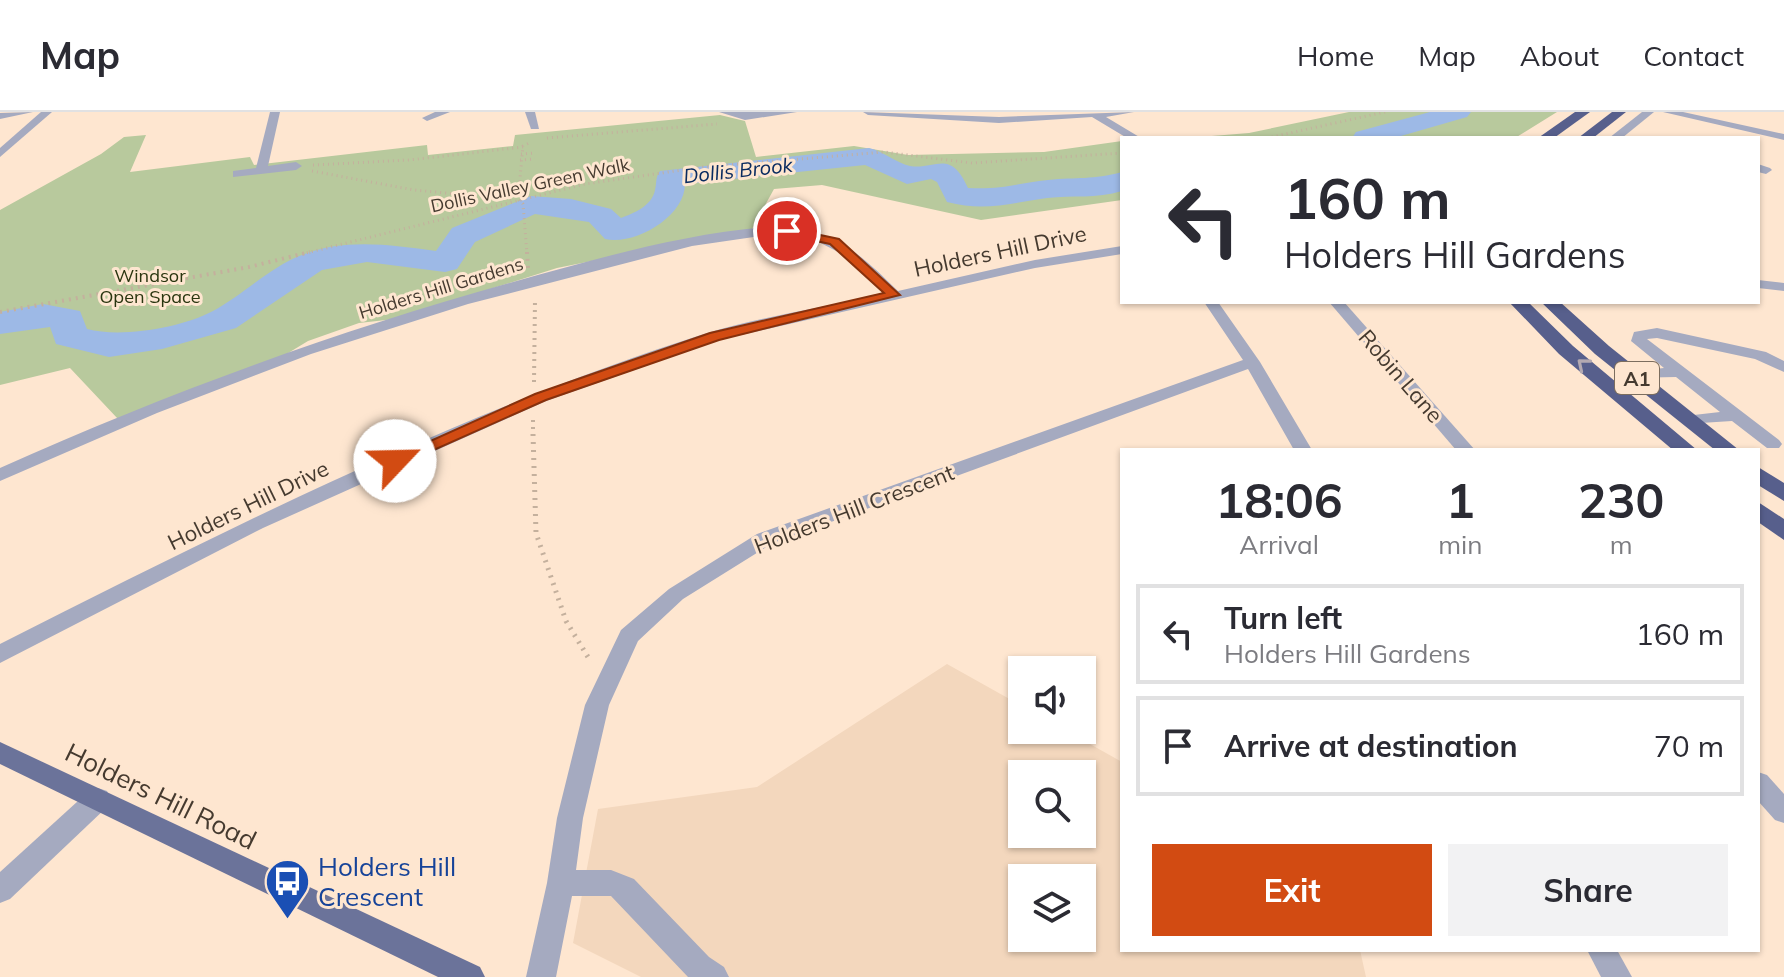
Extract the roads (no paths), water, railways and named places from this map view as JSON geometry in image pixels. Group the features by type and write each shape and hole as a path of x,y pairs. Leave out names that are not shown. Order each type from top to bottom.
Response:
{"highway":[{"path":"1548,136 1584,112"},
{"path":"1588,136 1620,112"},
{"name":"A1","path":"1520,304 1566,350 1684,448"},
{"name":"A1","path":"1552,304 1726,448"},
{"path":"1760,476 1784,494"},
{"path":"1760,512 1784,532"}],"main road":[{"name":"Holders Hill Road","path":"0,752 470,977"}],"street":[{"path":"0,116 28,112"},
{"path":"0,154 47,112"},
{"path":"261,171 275,112"},
{"path":"427,118 445,112"},
{"path":"530,112 535,127"},
{"path":"724,112 750,116 790,112"},
{"path":"868,112 999,120 1129,112"},
{"path":"1618,136 1649,112"},
{"path":"1668,112 1784,137"},
{"path":"1094,114 1132,136"},
{"path":"237,174 296,166"},
{"name":"Holders Hill Gardens","path":"0,475 278,362 529,281 707,240 787,231 834,242 894,295"},
{"name":"Holders Hill Drive","path":"0,654 256,523 534,400 715,336 1035,264 1120,250"},
{"path":"1760,284 1784,287"},
{"path":"1212,304 1252,362 1302,448"},
{"name":"Robin Lane","path":"1338,304 1464,448"},
{"path":"1773,444 1639,341 1639,335 1657,333 1760,355 1784,367"},
{"name":"Holders Hill Crescent","path":"541,977 561,883 570,818 597,705 629,636 676,594 764,539 1252,362"},
{"path":"1634,375 1679,372"},
{"path":"1691,420 1735,415"},
{"path":"1760,785 1784,812"},
{"path":"0,890 98,799"},
{"path":"561,883 611,883 624,888 699,967 714,977"},
{"path":"1602,952 1617,977"}],"waterway":[{"name":"Dollis Brook","path":"1372,136 1458,112"},
{"name":"Dollis Brook","path":"0,323 43,315 67,319 69,336 109,346 162,338 223,320 312,262 367,252 445,262 463,235 531,205 571,208 600,215 616,232 652,216 670,194 670,177 869,156 907,175 935,170 949,177 957,196 1001,199 1048,189 1098,189 1120,182"}],"place":[{"name":"Holders Hill Crescent","path":"287,920"}],"park label":[{"name":"Windsor Open Space","path":"150,285"}]}
